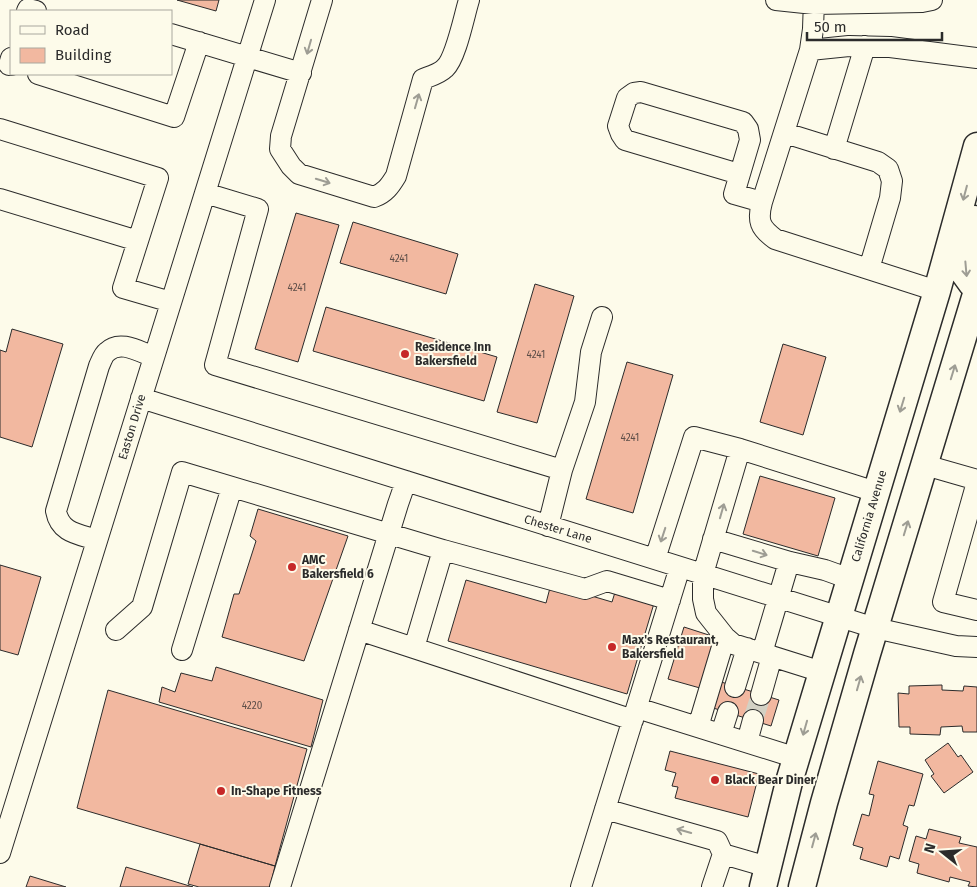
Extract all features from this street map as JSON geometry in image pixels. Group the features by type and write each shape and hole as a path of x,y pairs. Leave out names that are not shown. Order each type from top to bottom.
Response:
{"main road":[{"name":"California Avenue","path":"765,877 796,758 936,291 977,146"},
{"path":"977,214 968,247 964,273 972,284 977,286"},
{"path":"802,887 875,628 977,291"}],"street":[{"name":"Easton Drive","path":"0,853 264,0"},
{"path":"322,0 281,136 280,149 291,166 300,174 374,197 382,194 396,176 423,79 446,67 455,48 469,0"},
{"path":"776,0 814,2 925,1"},
{"path":"814,2 810,50 762,202 759,220 765,231 775,239 936,291"},
{"path":"172,34 301,73"},
{"path":"41,75 174,117 199,42"},
{"path":"810,50 849,46 890,47 977,58"},
{"path":"834,148 865,46"},
{"path":"739,174 625,140 618,126 627,98 634,93 642,92 743,122 748,129 750,140 734,194 762,202"},
{"path":"0,129 158,178 124,288 171,302"},
{"path":"785,133 878,162 888,169 892,181 890,198 869,269"},
{"path":"204,193 258,210 215,365 562,470"},
{"path":"0,199 138,241"},
{"path":"548,526 562,470 585,402 591,352 602,316"},
{"path":"97,540 68,531 58,522 56,511 99,366 106,352 113,347 125,346 154,357"},
{"name":"Chester Lane","path":"141,398 875,628 937,643 977,647"},
{"path":"655,559 694,437 740,448 876,492"},
{"path":"740,448 703,574 703,599 706,613 733,644 822,672"},
{"path":"925,465 977,481 973,511 943,602 977,610"},
{"path":"116,630 142,608 182,472 444,550 585,589 607,581 670,600"},
{"path":"280,887 406,481"},
{"path":"182,650 232,487"},
{"path":"713,539 789,562 826,570 850,579"},
{"path":"414,648 444,550"},
{"path":"736,687 760,652 789,562"},
{"path":"581,887 680,567"},
{"path":"359,630 635,714 721,734 796,758"},
{"path":"698,728 725,637"},
{"path":"760,652 761,694"},
{"path":"721,734 728,712"},
{"path":"747,742 753,720"},
{"path":"605,808 717,841 723,854 765,877"},
{"path":"712,887 723,854"}],"building":[{"path":"177,0 219,0 216,11"},
{"path":"296,213 339,225 298,362 255,349"},
{"path":"353,222 458,254 446,294 340,263"},
{"name":"Residence Inn Bakersfield","path":"535,284 574,296 537,423 497,412"},
{"name":"Residence Inn Bakersfield","path":"326,307 497,357 484,401 313,351"},
{"path":"12,329 63,344 32,447 0,437 0,350 6,352"},
{"path":"783,344 826,357 803,435 760,422"},
{"path":"627,362 673,375 633,513 586,499"},
{"path":"760,476 835,498 818,556 743,534"},
{"name":"AMC Bakersfield 6","path":"258,509 348,536 304,661 222,637 234,594 239,594 256,541 250,536"},
{"path":"0,565 41,577 18,655 0,650"},
{"path":"466,580 546,603 551,584 612,602 616,589 655,600 627,694 448,641"},
{"path":"684,627 715,637 700,688 668,679"},
{"path":"216,667 323,700 311,747 159,702 162,687 175,692 181,673 212,681"},
{"path":"718,681 779,700 771,726 710,707"},
{"path":"942,685 942,690 963,691 964,686 977,687 977,732 963,732 962,726 941,727 940,735 910,734 910,727 899,727 898,693 909,694 909,686"},
{"path":"108,690 307,749 275,866 77,808"},
{"path":"948,743 958,757 961,755 973,772 944,793 931,776 934,774 925,760"},
{"name":"Black Bear Diner","path":"670,751 759,774 748,817 675,798 678,787 672,786 676,773 665,770"},
{"path":"878,761 923,774 914,806 909,805 903,825 908,827 899,859 890,856 887,867 860,859 863,848 853,845 862,814 869,816 874,795 869,794"},
{"path":"929,829 961,837 959,843 977,847 977,887 968,886 970,882 950,877 949,882 917,873 919,864 909,861 916,836 926,839"},
{"path":"200,844 275,866 270,887 199,887 188,884"},
{"path":"126,867 193,887 120,887"},
{"path":"30,876 66,887 26,887"}],"tunnel":[{"path":"753,720 761,695"}],"place":[{"name":"Residence Inn Bakersfield","path":"405,354"},
{"name":"AMC Bakersfield 6","path":"292,567"},
{"name":"Max's Restaurant, Bakersfield","path":"612,647"},
{"name":"Black Bear Diner","path":"715,780"},
{"name":"In-Shape Fitness","path":"221,791"}]}
